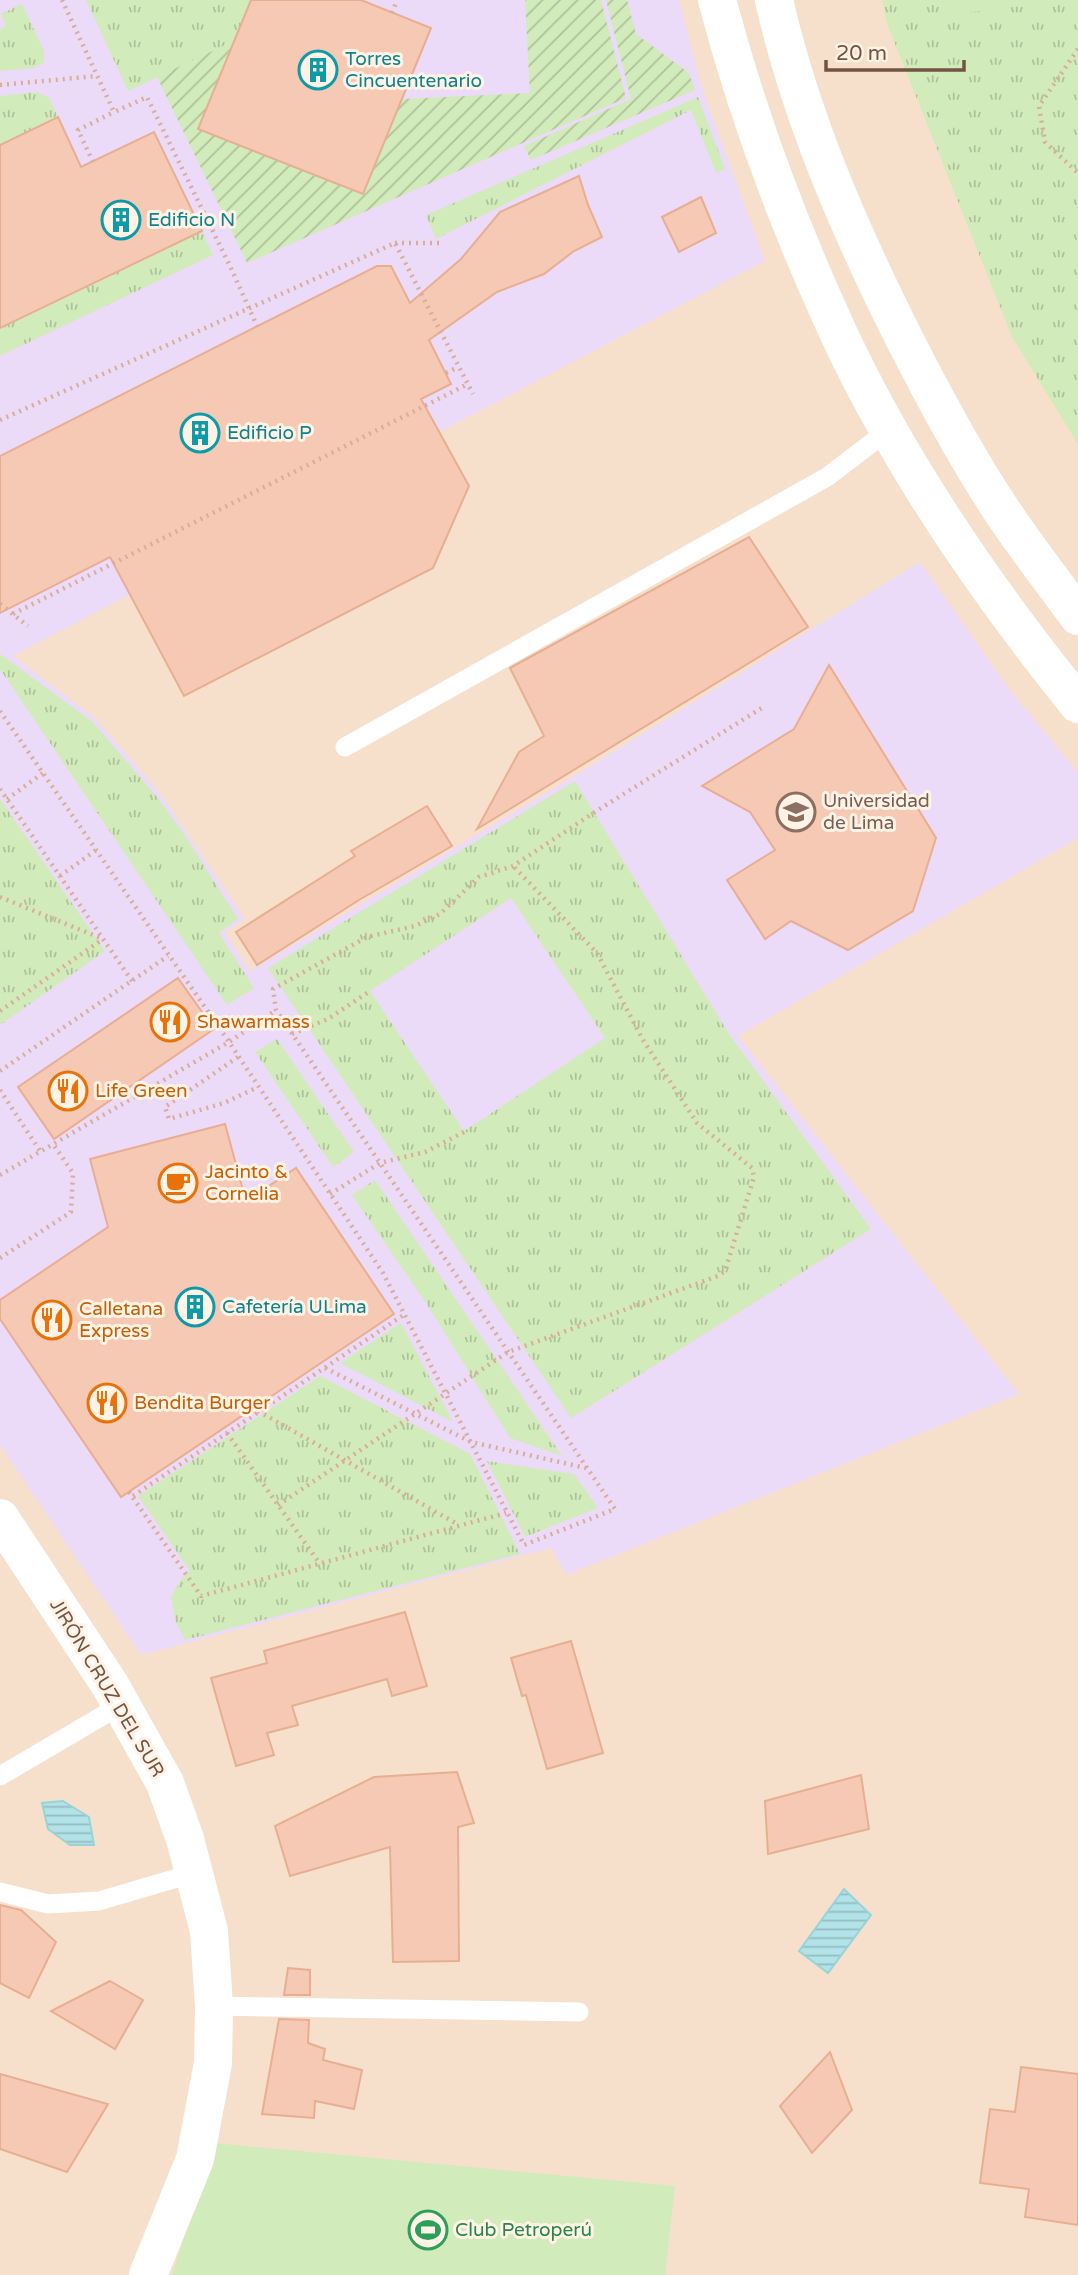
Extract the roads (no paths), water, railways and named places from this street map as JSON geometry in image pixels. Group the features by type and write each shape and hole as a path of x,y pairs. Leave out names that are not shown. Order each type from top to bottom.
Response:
{"street":[{"path":"717,0 735,68 789,216 828,311 890,429 957,540 1038,654 1078,704"},
{"path":"774,0 787,56 823,159 876,283 956,437 1005,516 1078,616"},
{"name":"JIRÓN CRUZ DEL SUR","path":"0,1518 121,1704 165,1783 185,1839 209,1931 214,2006 213,2063 195,2159 148,2275"}],"lane":[{"path":"345,747 827,477 890,429"},
{"path":"0,1776 121,1704"},
{"path":"0,1892 48,1904 99,1901 194,1872"},
{"path":"214,2006 579,2012"}],"water":[{"path":"63,1801 89,1817 94,1845 70,1845 48,1829 42,1803"},
{"path":"844,1889 871,1915 828,1973 799,1951"}],"place":[{"name":"Torres Cincuentenario","path":"318,70"},
{"name":"Edificio N","path":"121,220"},
{"name":"Edificio P","path":"200,433"},
{"name":"Universidad de Lima","path":"796,812"},
{"name":"Shawarmass","path":"170,1022"},
{"name":"Life Green","path":"68,1091"},
{"name":"Jacinto & Cornelia","path":"178,1183"},
{"name":"Cafetería ULima","path":"195,1307"},
{"name":"Calletana Express","path":"52,1320"},
{"name":"Bendita Burger","path":"107,1403"},
{"name":"Club Petroperú","path":"428,2230"}]}
